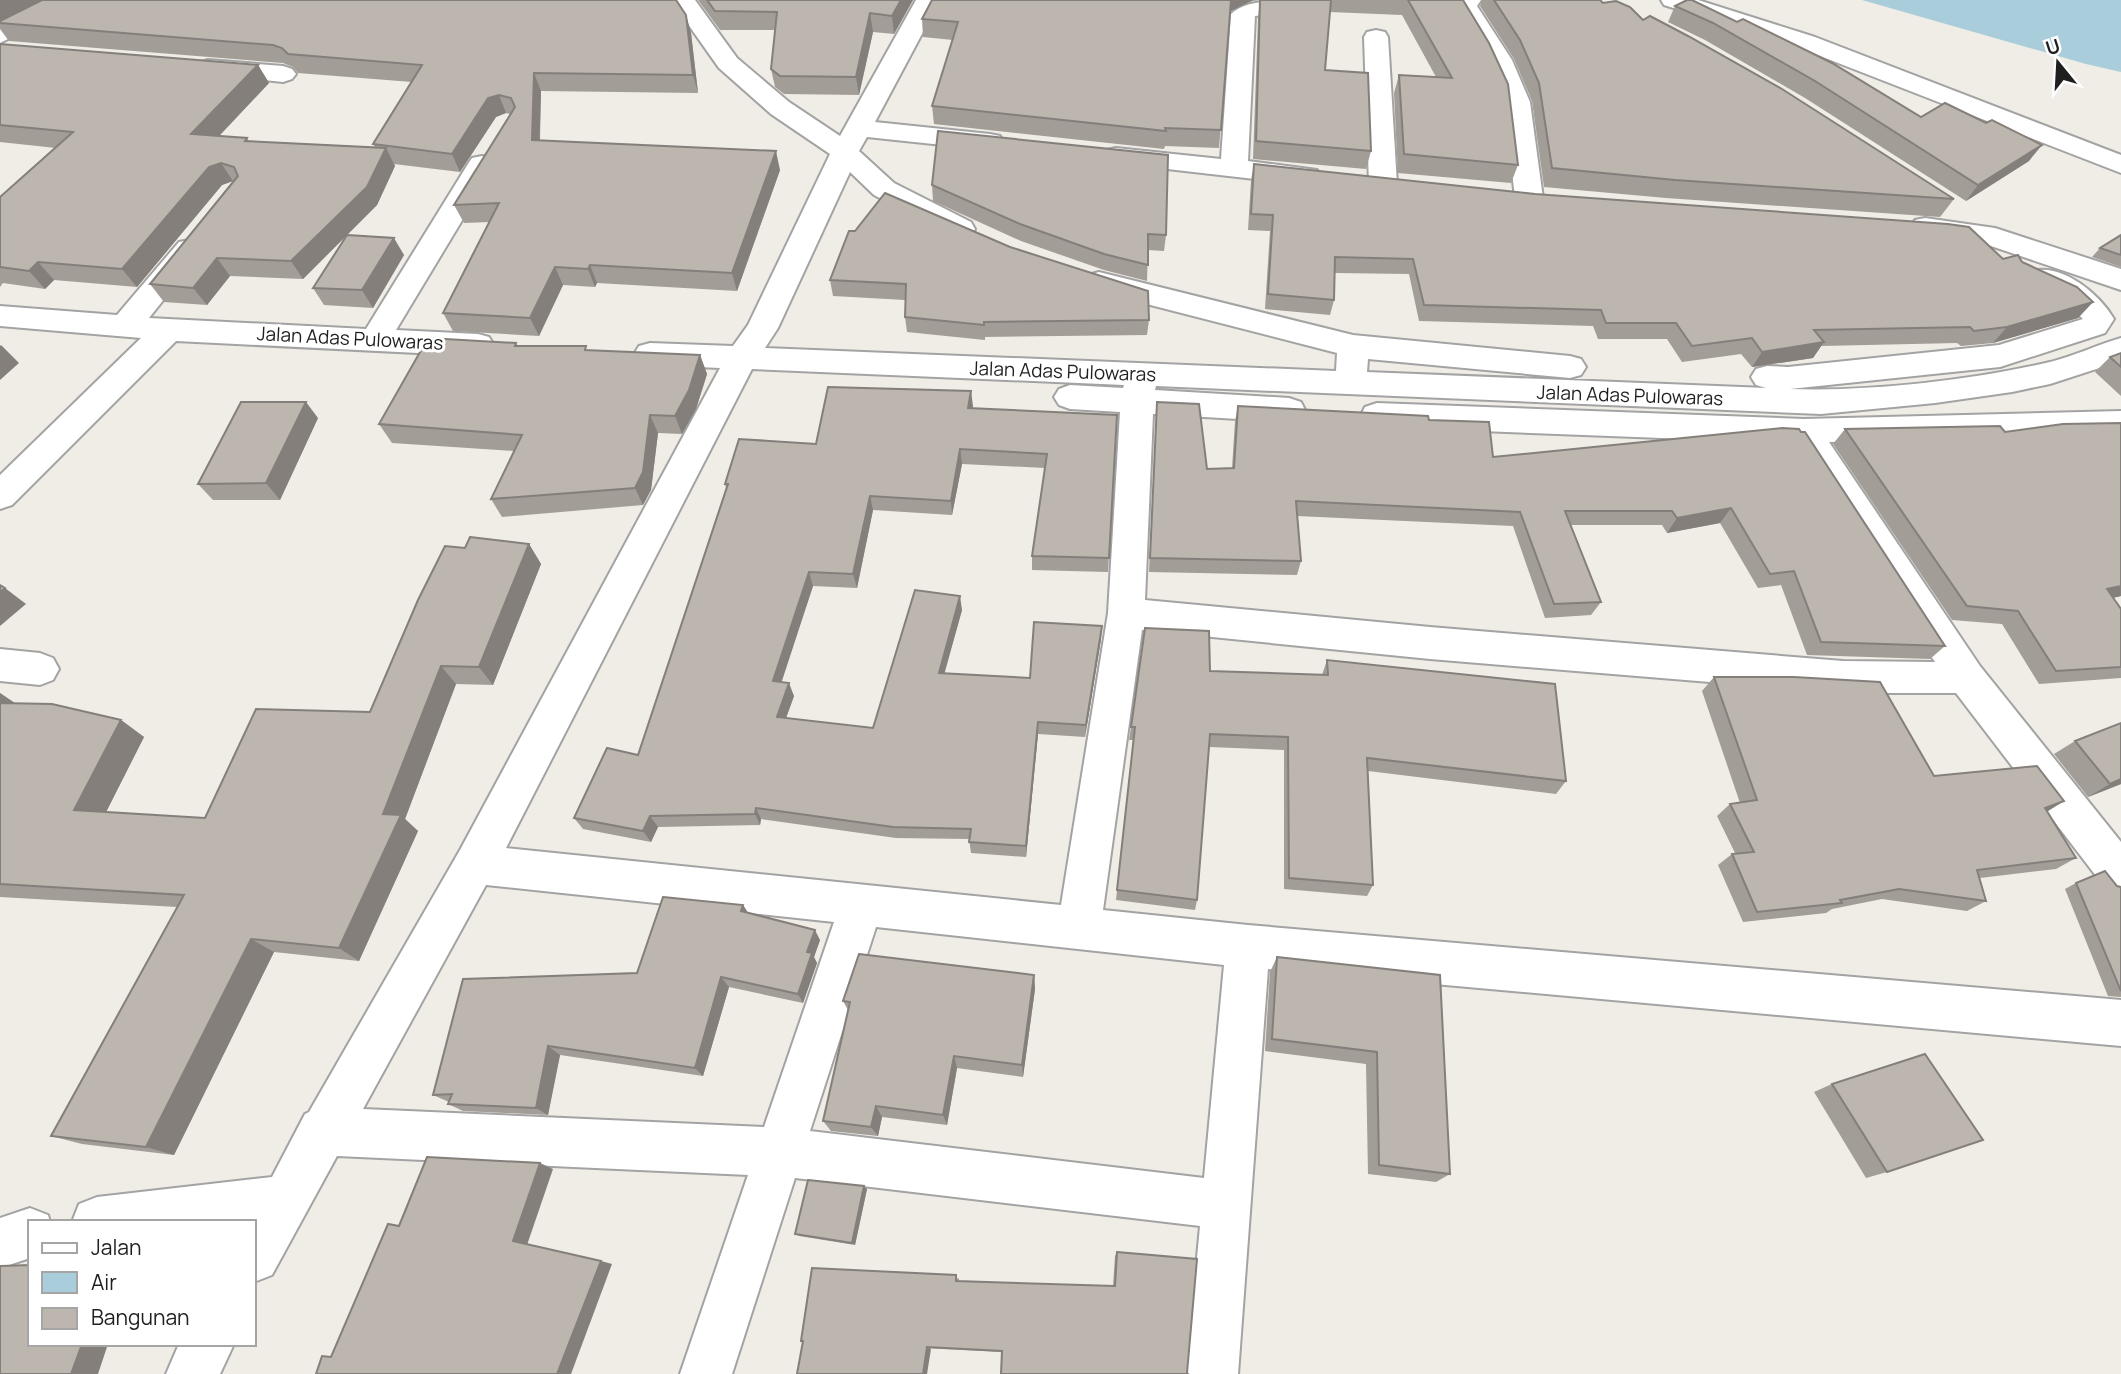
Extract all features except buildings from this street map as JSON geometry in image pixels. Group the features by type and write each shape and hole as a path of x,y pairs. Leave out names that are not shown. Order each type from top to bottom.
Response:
{"street":[{"path":"4,46 66,0"},
{"path":"683,0 728,63 780,108 851,140 1019,145"},
{"path":"256,1253 322,1131 475,864 737,368 762,328 851,140 928,0"},
{"path":"1234,169 1243,14 1250,8 1284,8 1289,0"},
{"path":"1469,0 1464,4 1499,60 1517,102 1530,198"},
{"path":"1673,0 1806,42 2121,165"},
{"path":"1086,152 1369,182 1376,37"},
{"path":"188,66 283,74"},
{"path":"851,140 884,189 941,220 987,240"},
{"path":"375,339 493,147"},
{"path":"1949,207 1995,237"},
{"path":"124,327 209,224"},
{"path":"1070,272 1095,281 1353,346 1535,364 1685,375 1788,378 2000,356 2094,327 2099,319 2091,306 2079,296 2039,276 1973,252 1893,229 1936,228 1995,237 2121,280"},
{"name":"Jalan Adas Pulowaras","path":"0,316 168,330 510,346"},
{"path":"0,496 168,330"},
{"path":"1337,403 1353,346"},
{"name":"Jalan Adas Pulowaras","path":"1139,388 1337,403 1821,402 1927,393 2009,380 2069,366 2121,349"},
{"path":"619,353 737,368 1139,388 1337,403 1455,420 1804,431 2121,423"},
{"path":"1079,928 1126,613 1139,388"},
{"path":"1804,431 1966,677 2121,876"},
{"path":"1126,613 1430,643 1816,675 1899,679 1966,677"},
{"path":"0,665 40,669"},
{"path":"475,864 1248,946 2121,1023"},
{"path":"706,1374 861,905"},
{"path":"1212,1374 1248,946"},
{"path":"322,1131 781,1152 1226,1205"},
{"path":"114,1220 284,1200"},
{"path":"0,1243 28,1234"},
{"path":"192,1374 207,1346"}],"water":[{"path":"1862,0 2121,0 2121,72 2086,64"}]}
